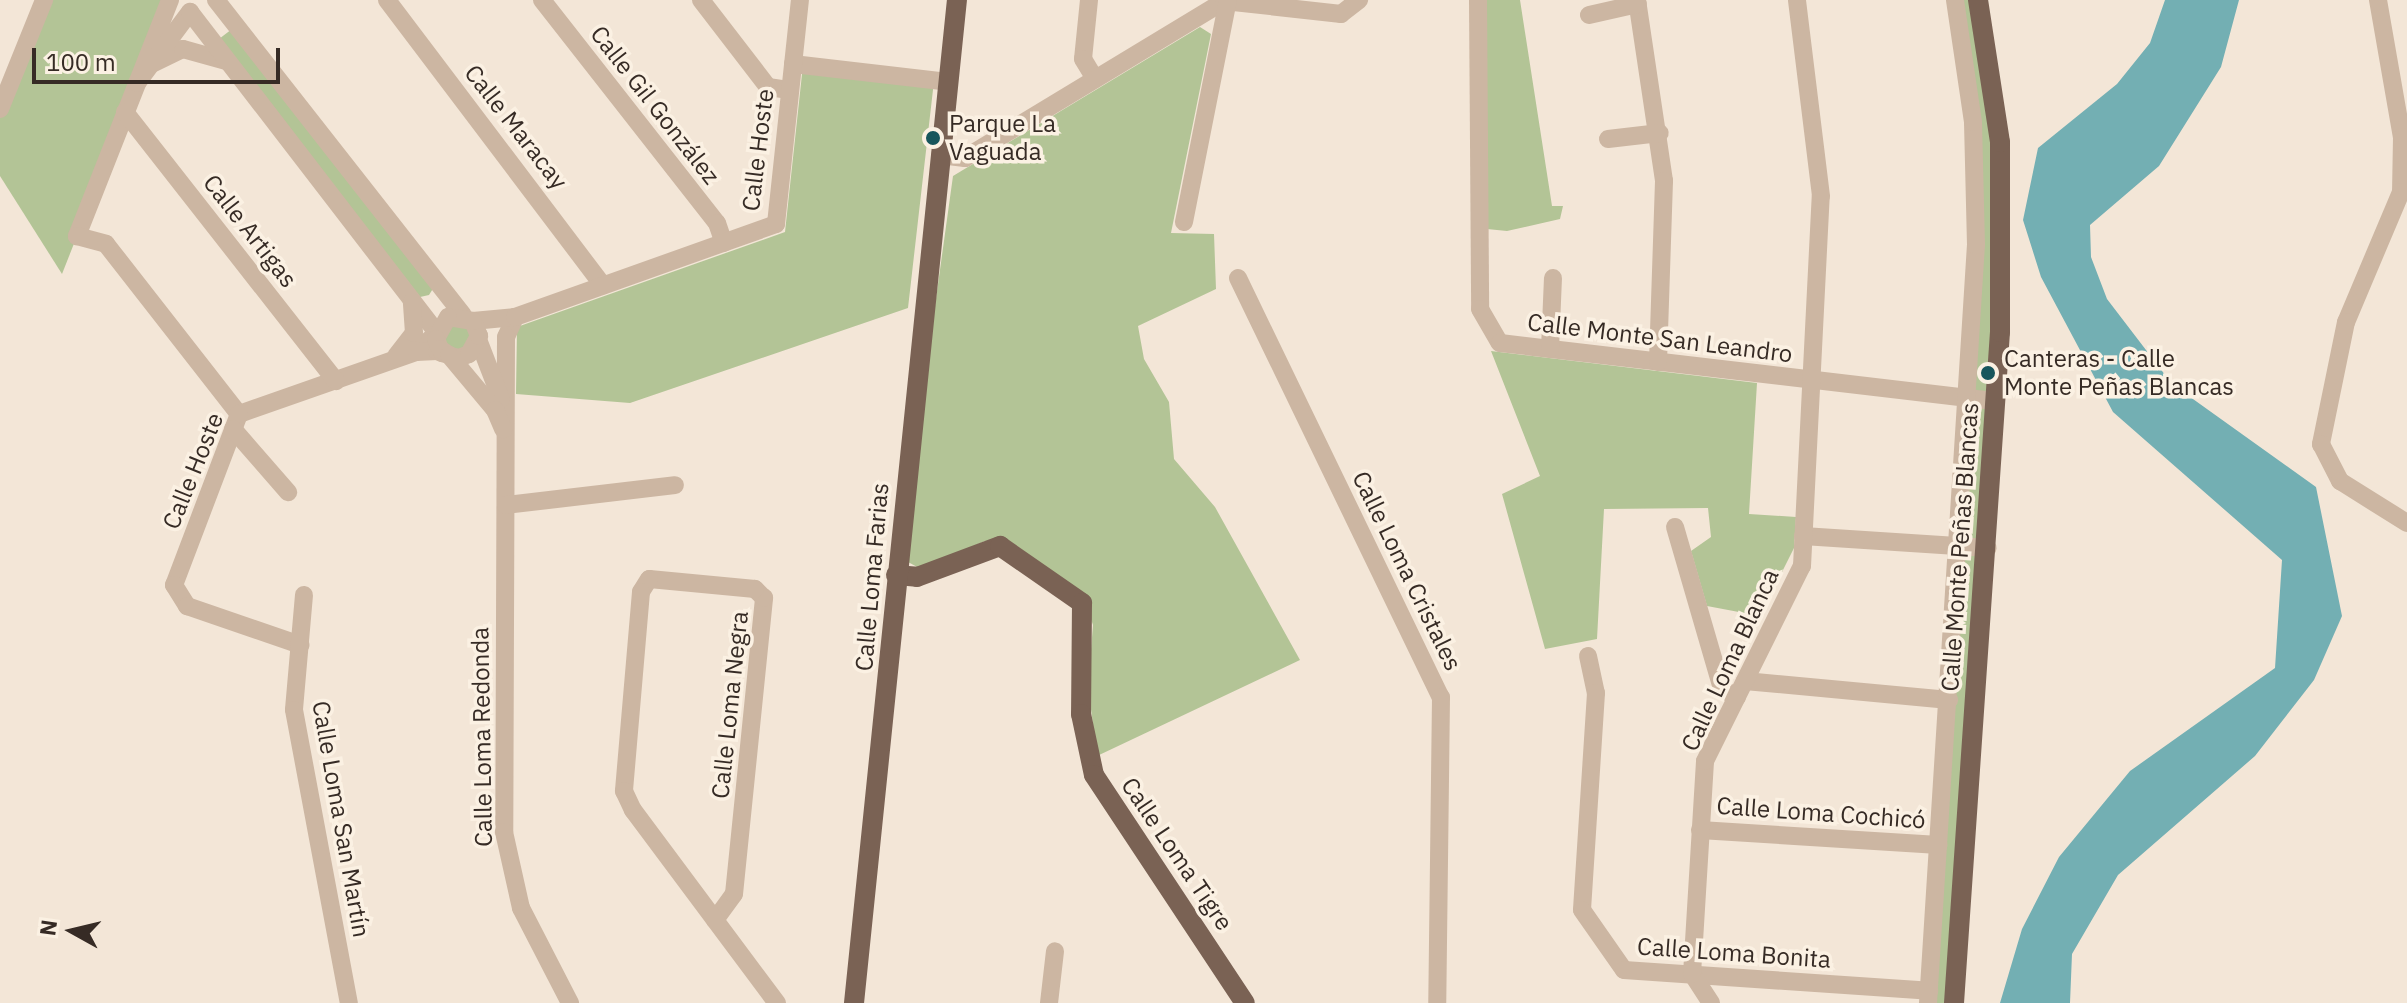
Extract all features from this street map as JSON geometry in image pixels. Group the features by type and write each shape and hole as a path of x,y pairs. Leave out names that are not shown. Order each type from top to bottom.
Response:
{"main road":[{"name":"Calle Loma Farias","path":"854,1003 957,0"},
{"name":"Calle Monte Peñas Blancas","path":"1954,1003 1996,401 2000,142 1978,0"},
{"name":"Calle Loma Tigre","path":"896,575 917,577 1000,546 1082,603 1081,714 1094,775 1245,1003"}],"street":[{"path":"0,109 44,0"},
{"path":"288,492 106,244 77,236 172,0 190,12 411,295 449,355 499,400"},
{"path":"137,83 190,12 208,0"},
{"path":"216,0 468,318 479,342 469,354 449,355"},
{"name":"Calle Maracay","path":"387,0 603,286"},
{"name":"Calle Gil González","path":"542,0 717,223 724,243"},
{"path":"701,0 768,87 790,90"},
{"name":"Calle Hoste","path":"479,342 515,317 776,224 800,0"},
{"path":"1089,0 1083,59 1095,79"},
{"path":"940,155 965,158 1228,1 1341,14 1359,0"},
{"name":"Calle Monte San Leandro","path":"1478,0 1480,309 1500,343 1996,401"},
{"name":"Calle Loma Blanca","path":"1692,974 1705,761 1802,566 1813,381 1820,170 1797,0"},
{"name":"Calle Monte Peñas Blancas","path":"1929,997 1969,400 1975,164 1955,0"},
{"path":"2378,0 2402,137 2402,203 2346,322 2320,431 2330,471 2407,523"},
{"path":"1184,222 1228,1"},
{"path":"1589,15 1637,2 1660,133 1665,220 1658,362"},
{"path":"137,83 156,61 183,49 229,62"},
{"path":"793,64 948,82"},
{"name":"Calle Artigas","path":"125,112 336,381"},
{"path":"1608,139 1660,133"},
{"name":"Calle Loma Cristales","path":"1238,278 1441,697 1437,1003"},
{"path":"1550,349 1553,278"},
{"path":"381,365 412,339 411,295"},
{"path":"437,333 448,317 468,318"},
{"path":"499,400 506,332 515,317"},
{"name":"Calle Hoste","path":"468,318 515,317"},
{"name":"Calle Hoste","path":"300,645 187,606 174,585 236,422 416,352 437,333"},
{"name":"Calle Loma Redonda","path":"479,342 499,400 506,436 507,860 531,931 570,1003"},
{"name":"Calle Hoste","path":"416,352 449,355"},
{"path":"506,505 675,485"},
{"path":"1675,527 1722,689 1949,700"},
{"path":"1803,536 1988,548"},
{"name":"Calle Loma Negra","path":"715,920 734,894 764,598 755,589 649,579 641,592 622,784 715,920 777,1003"},
{"name":"Calle Loma San Martín","path":"304,595 294,710 349,1003"},
{"name":"Calle Loma Bonita","path":"1588,656 1596,693 1582,910 1624,970 1929,997"},
{"name":"Calle Loma Cochicó","path":"1700,830 1939,845"},
{"path":"1049,1003 1055,951"},
{"path":"1692,974 1711,1003"}],"green space":[{"path":"44,0 170,0 62,274 0,176 0,109"},
{"path":"1485,0 1520,0 1552,206 1563,206 1560,219 1507,231 1487,229"},
{"path":"1955,0 1978,0 2002,206 1954,1003 1928,1003 1976,245"},
{"path":"1200,27 1211,34 1171,233 1214,234 1216,289 1138,326 1144,359 1169,402 1174,459 1215,507 1300,660 1097,756 1088,686 1093,625 1082,593 1011,542 985,541 921,569 908,562 934,313 953,176"},
{"path":"232,29 434,287 429,295 420,297 219,39"},
{"path":"803,65 934,81 908,308 630,403 516,394 517,327 785,232"},
{"path":"440,324 477,325 459,358 437,333"},
{"path":"1491,351 1757,383 1749,514 1796,517 1794,548 1760,616 1707,606 1691,551 1711,537 1708,508 1604,509 1597,639 1545,649 1502,494 1540,476"}],"water":[{"path":"2165,0 2239,0 2221,67 2159,166 2090,225 2091,257 2107,299 2172,384 2316,487 2342,616 2314,680 2255,756 2118,875 2072,954 2070,1003 2000,1003 2022,929 2059,857 2130,771 2275,668 2282,560 2113,412 2041,277 2023,220 2038,148 2117,84 2150,43"}],"place":[{"name":"Parque La Vaguada","path":"933,138"},
{"name":"Canteras - Calle Monte Peñas Blancas","path":"1988,373"}]}
